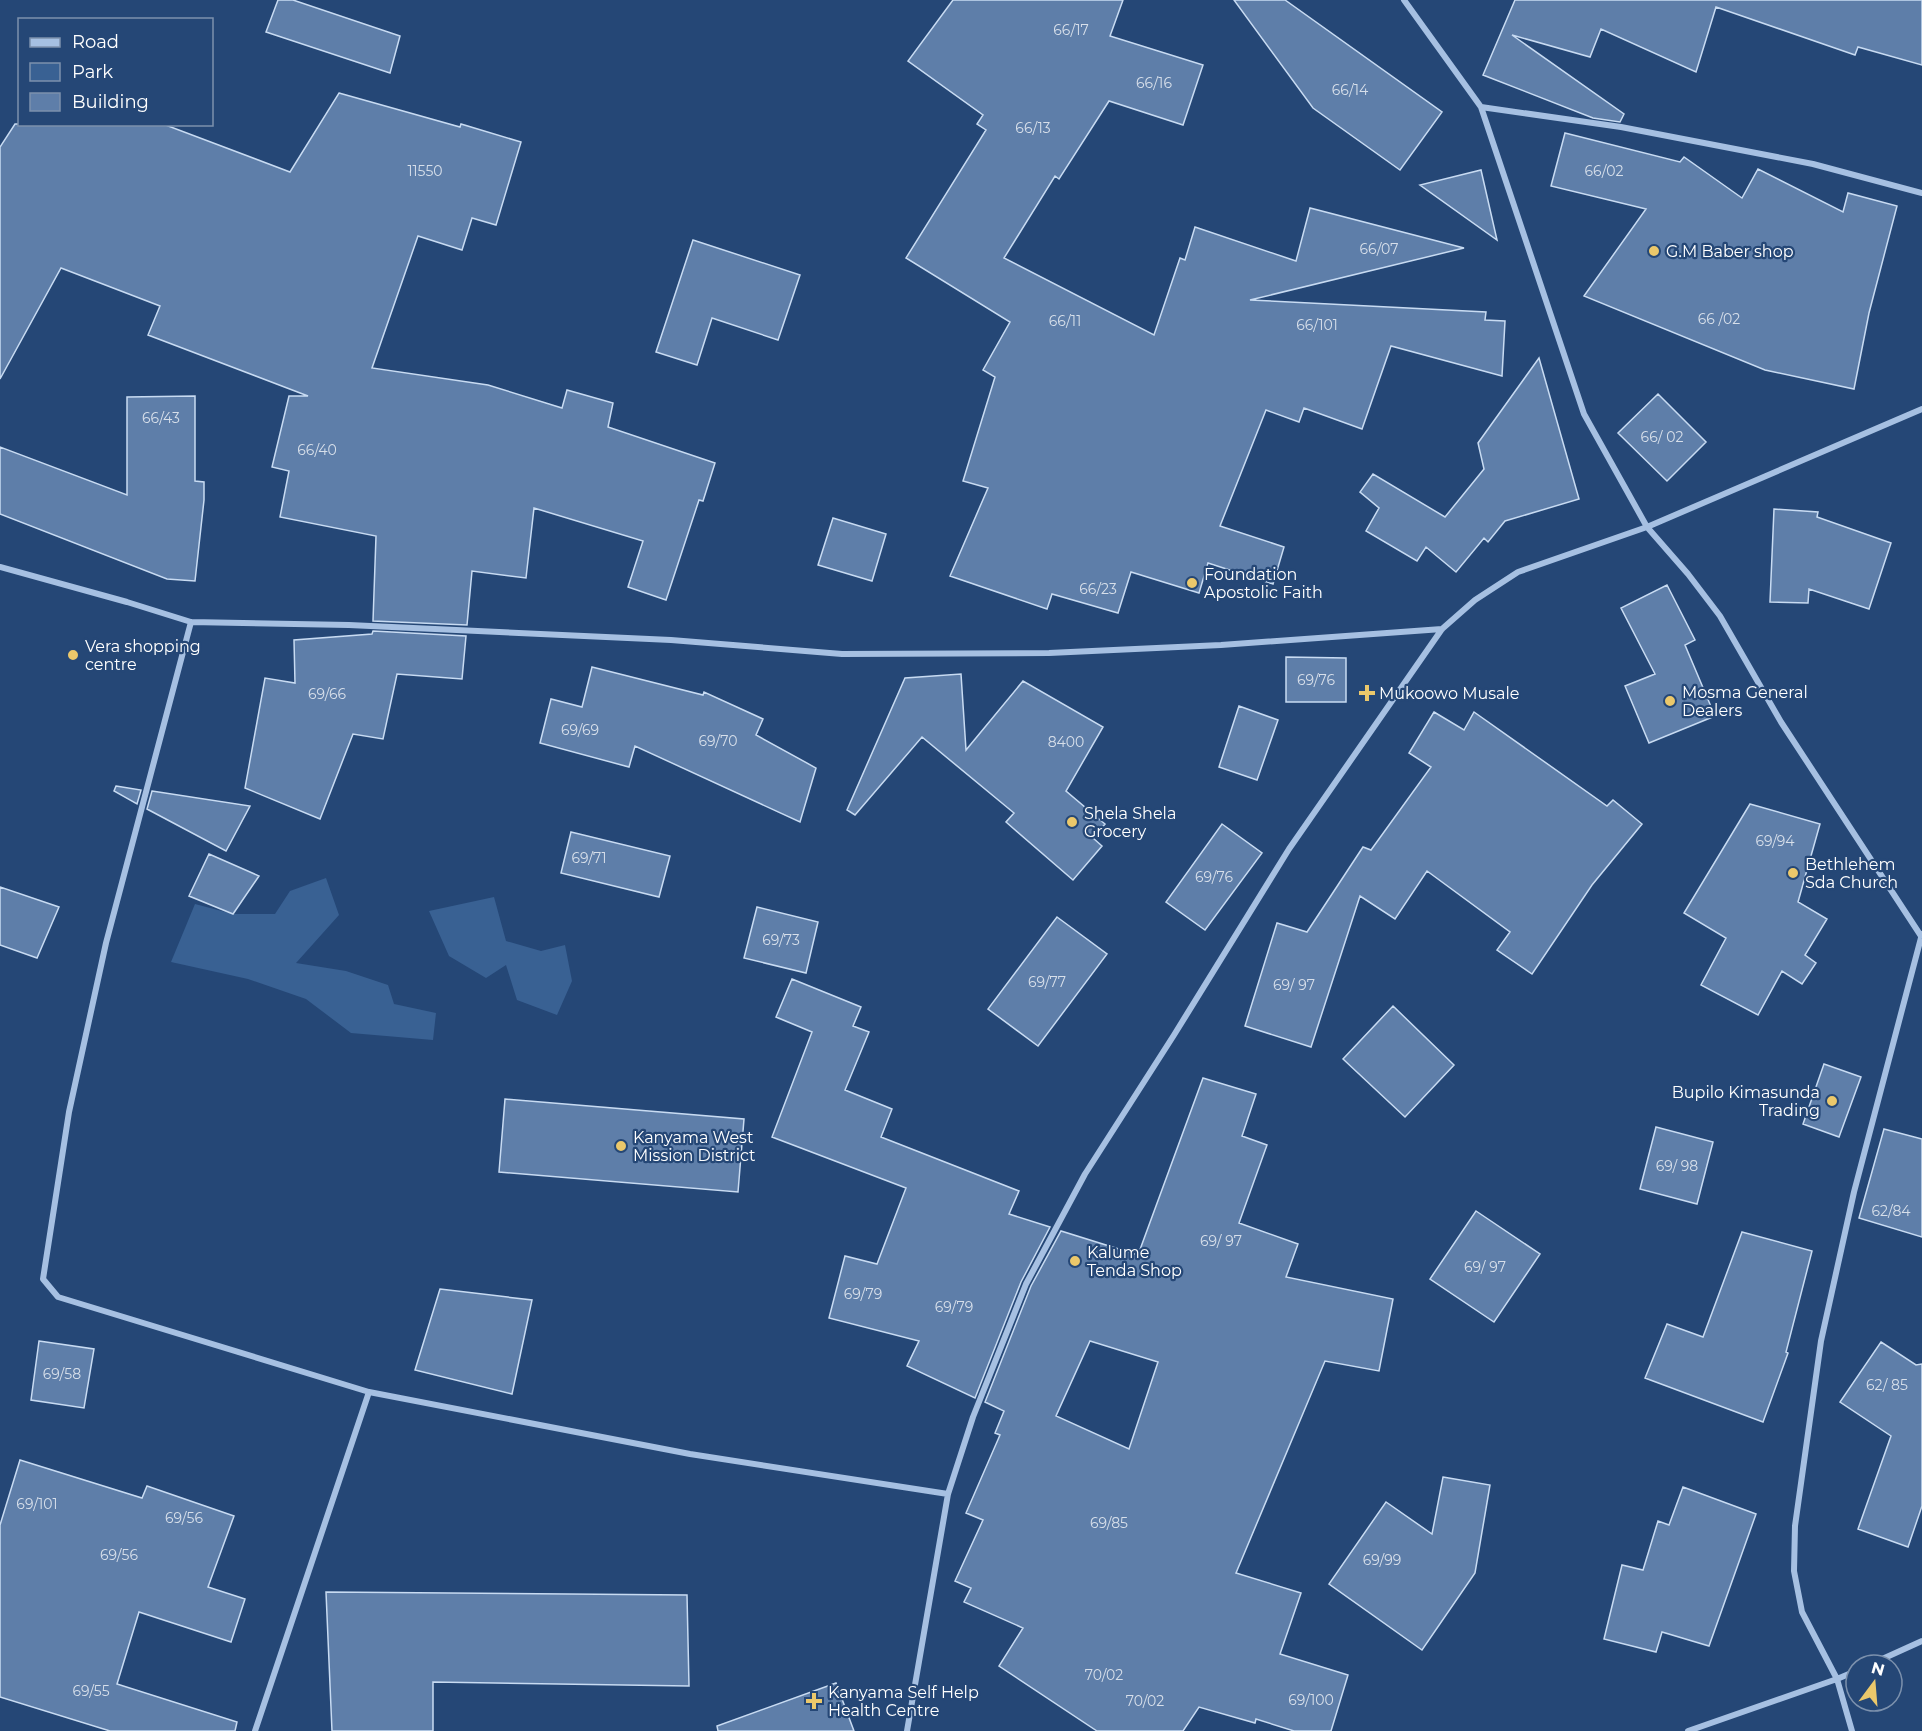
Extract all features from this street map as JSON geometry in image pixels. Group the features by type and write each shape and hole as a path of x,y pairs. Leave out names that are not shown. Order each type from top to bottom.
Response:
{"street":[{"path":"1404,0 1481,107 1584,414 1647,527 1688,574 1720,616 1781,722 1922,935 1854,1192 1821,1341 1795,1526 1794,1571 1802,1612 1837,1679 1852,1731"},
{"path":"1481,107 1622,127 1813,164 1922,193"},
{"path":"907,1731 948,1494 973,1417 1026,1284 1084,1174 1174,1035 1289,849 1442,630 1475,600 1518,572 1647,527 1922,408"},
{"path":"0,567 191,622 349,625 635,638 842,654 1049,654 1442,630"},
{"path":"191,622 106,943 69,1112 43,1279 58,1297 369,1392 690,1454 948,1494"},
{"path":"255,1731 369,1392"},
{"path":"1896,1653 1922,1641"},
{"path":"1688,1731 1844,1676"}],"green space":[{"path":"326,878 339,915 296,963 346,971 388,985 394,1004 436,1013 433,1040 351,1033 306,999 248,979 171,962 195,904 233,914 275,914 290,891"},
{"path":"494,897 506,941 541,951 565,945 572,981 557,1015 517,1000 506,965 486,978 449,956 429,911"}],"building":[{"path":"278,0 293,0 400,36 390,73 266,32"},
{"path":"953,0 1123,0 1110,36 1203,65 1183,125 1109,101 1059,179 1055,176 1004,258 1154,335 1180,258 1185,260 1195,227 1296,261 1310,208 1464,248 1250,300 1486,312 1485,320 1505,321 1502,376 1391,346 1362,429 1304,408 1299,422 1266,410 1220,526 1284,547 1273,584 1208,563 1199,593 1131,572 1118,613 1052,594 1047,609 950,576 988,488 963,481 995,377 983,370 1010,322 906,258 986,130 977,124 983,115 908,61"},
{"path":"1234,0 1285,0 1442,112 1400,170 1313,108"},
{"path":"1515,0 1922,0 1922,65 1858,47 1855,55 1716,7 1696,72 1601,29 1590,57 1512,35 1624,114 1620,122 1593,118 1483,75"},
{"path":"339,93 521,142 496,225 472,218 462,250 418,236 372,368 488,385 562,408 567,390 613,403 608,427 715,463 703,501 699,500 666,600 628,587 643,541 534,508 526,578 472,571 467,625 373,621 376,536 280,517 289,471 272,467 289,396 308,396 148,335 160,306 61,268 0,379 0,147 15,124 18,126 168,126 290,172"},
{"path":"1565,133 1680,162 1684,157 1742,198 1758,169 1843,212 1848,193 1897,206 1869,313 1854,389 1765,370 1584,296 1646,209 1551,186"},
{"path":"1481,170 1497,240 1420,185"},
{"path":"693,240 800,275 778,340 712,318 697,365 656,352"},
{"path":"1539,358 1579,499 1505,521 1488,542 1484,538 1456,572 1426,547 1417,561 1366,531 1379,508 1360,492 1373,474 1445,517 1484,469 1478,443"},
{"path":"1658,394 1706,442 1667,481 1618,433"},
{"path":"195,396 195,481 204,482 204,500 195,581 167,579 0,514 0,447 127,495 127,397"},
{"path":"1774,509 1818,512 1817,517 1891,543 1869,609 1809,589 1808,603 1770,602"},
{"path":"833,518 886,534 872,581 818,565"},
{"path":"1667,585 1695,640 1685,645 1715,716 1649,743 1625,686 1655,674 1621,608"},
{"path":"373,631 466,636 462,679 397,674 383,739 353,734 320,819 245,788 265,678 295,683 294,640 372,634"},
{"path":"1286,657 1346,658 1346,702 1286,702"},
{"path":"592,667 703,695 704,692 763,719 756,735 816,768 800,822 635,746 629,767 540,743 551,699 582,707"},
{"path":"961,674 966,750 1023,681 1103,727 1066,791 1105,824 1093,838 1102,846 1073,880 1006,822 1014,813 922,737 855,815 847,810 905,678"},
{"path":"1239,706 1278,720 1257,780 1219,767"},
{"path":"1434,712 1464,730 1474,712 1607,806 1613,800 1642,824 1592,885 1532,974 1497,950 1510,932 1427,871 1395,919 1360,896 1311,1047 1245,1026 1277,923 1307,932 1363,847 1371,850 1431,767 1409,753"},
{"path":"116,786 141,790 137,804 114,791"},
{"path":"152,791 250,806 226,851 147,809"},
{"path":"1750,804 1820,824 1798,902 1827,919 1805,955 1816,963 1802,984 1782,971 1758,1015 1701,985 1726,938 1684,913"},
{"path":"1222,824 1262,853 1205,930 1166,902"},
{"path":"571,832 670,856 659,897 561,873"},
{"path":"209,854 259,876 233,914 189,896"},
{"path":"0,887 59,907 37,958 0,945"},
{"path":"757,907 818,922 806,973 744,958"},
{"path":"1057,917 1107,954 1038,1046 988,1009"},
{"path":"792,979 861,1007 853,1026 869,1032 845,1090 892,1109 881,1137 1019,1191 1009,1214 1050,1227 1021,1282 975,1398 907,1366 919,1341 829,1318 845,1256 877,1264 906,1188 772,1137 812,1032 776,1017"},
{"path":"1393,1006 1454,1065 1405,1117 1343,1059"},
{"name":"Bupilo Kimasunda Trading","path":"1824,1064 1861,1077 1839,1137 1803,1124"},
{"path":"1203,1078 1256,1094 1242,1136 1267,1145 1239,1223 1298,1244 1286,1277 1393,1299 1379,1371 1325,1361 1236,1573 1301,1593 1280,1654 1348,1675 1331,1731 1294,1731 1256,1719 1255,1723 1199,1707 1183,1731 1097,1731 999,1666 1023,1628 964,1602 971,1588 955,1581 983,1520 966,1513 1000,1435 995,1433 1004,1411 985,1402 1031,1286 1061,1231 1138,1255","holes":["1090,1341 1158,1362 1129,1449 1056,1416"]},
{"name":"Kanyama West Mission District","path":"505,1099 744,1119 738,1192 499,1172"},
{"path":"1656,1127 1713,1142 1697,1204 1640,1189"},
{"path":"1884,1129 1922,1139 1922,1237 1859,1218"},
{"path":"1476,1211 1540,1254 1494,1322 1430,1279"},
{"path":"1742,1232 1812,1251 1786,1352 1788,1353 1763,1422 1645,1378 1667,1324 1703,1337"},
{"path":"440,1289 532,1300 512,1394 415,1370"},
{"path":"39,1341 94,1349 84,1408 31,1400"},
{"path":"1881,1342 1916,1365 1922,1364 1922,1506 1908,1547 1858,1529 1891,1436 1840,1402"},
{"path":"20,1460 142,1498 147,1486 234,1516 208,1587 245,1599 231,1642 139,1612 117,1684 237,1722 235,1731 110,1731 0,1697 0,1525"},
{"path":"1443,1477 1490,1485 1475,1573 1422,1650 1329,1584 1386,1502 1432,1534"},
{"path":"1683,1487 1756,1514 1709,1646 1662,1632 1656,1652 1604,1639 1622,1565 1643,1570 1658,1521 1669,1525"},
{"path":"326,1592 687,1595 689,1686 433,1682 433,1731 332,1731"},
{"name":"Kanyama Self Help Health Centre","path":"836,1683 854,1731 718,1731 717,1726"}],"place":[{"name":"G.M Baber shop","path":"1654,251"},
{"name":"Foundation Apostolic Faith","path":"1192,583"},
{"name":"Vera shopping centre","path":"73,655"},
{"name":"Mukoowo Musale","path":"1367,693"},
{"name":"Mosma General Dealers","path":"1670,701"},
{"name":"Shela Shela Grocery","path":"1072,822"},
{"name":"Bethlehem Sda Church","path":"1793,873"},
{"name":"Bupilo Kimasunda Trading","path":"1832,1101"},
{"name":"Kanyama West Mission District","path":"621,1146"},
{"name":"Kalume Tenda Shop","path":"1075,1261"},
{"name":"Kanyama Self Help Health Centre","path":"814,1701"}]}
